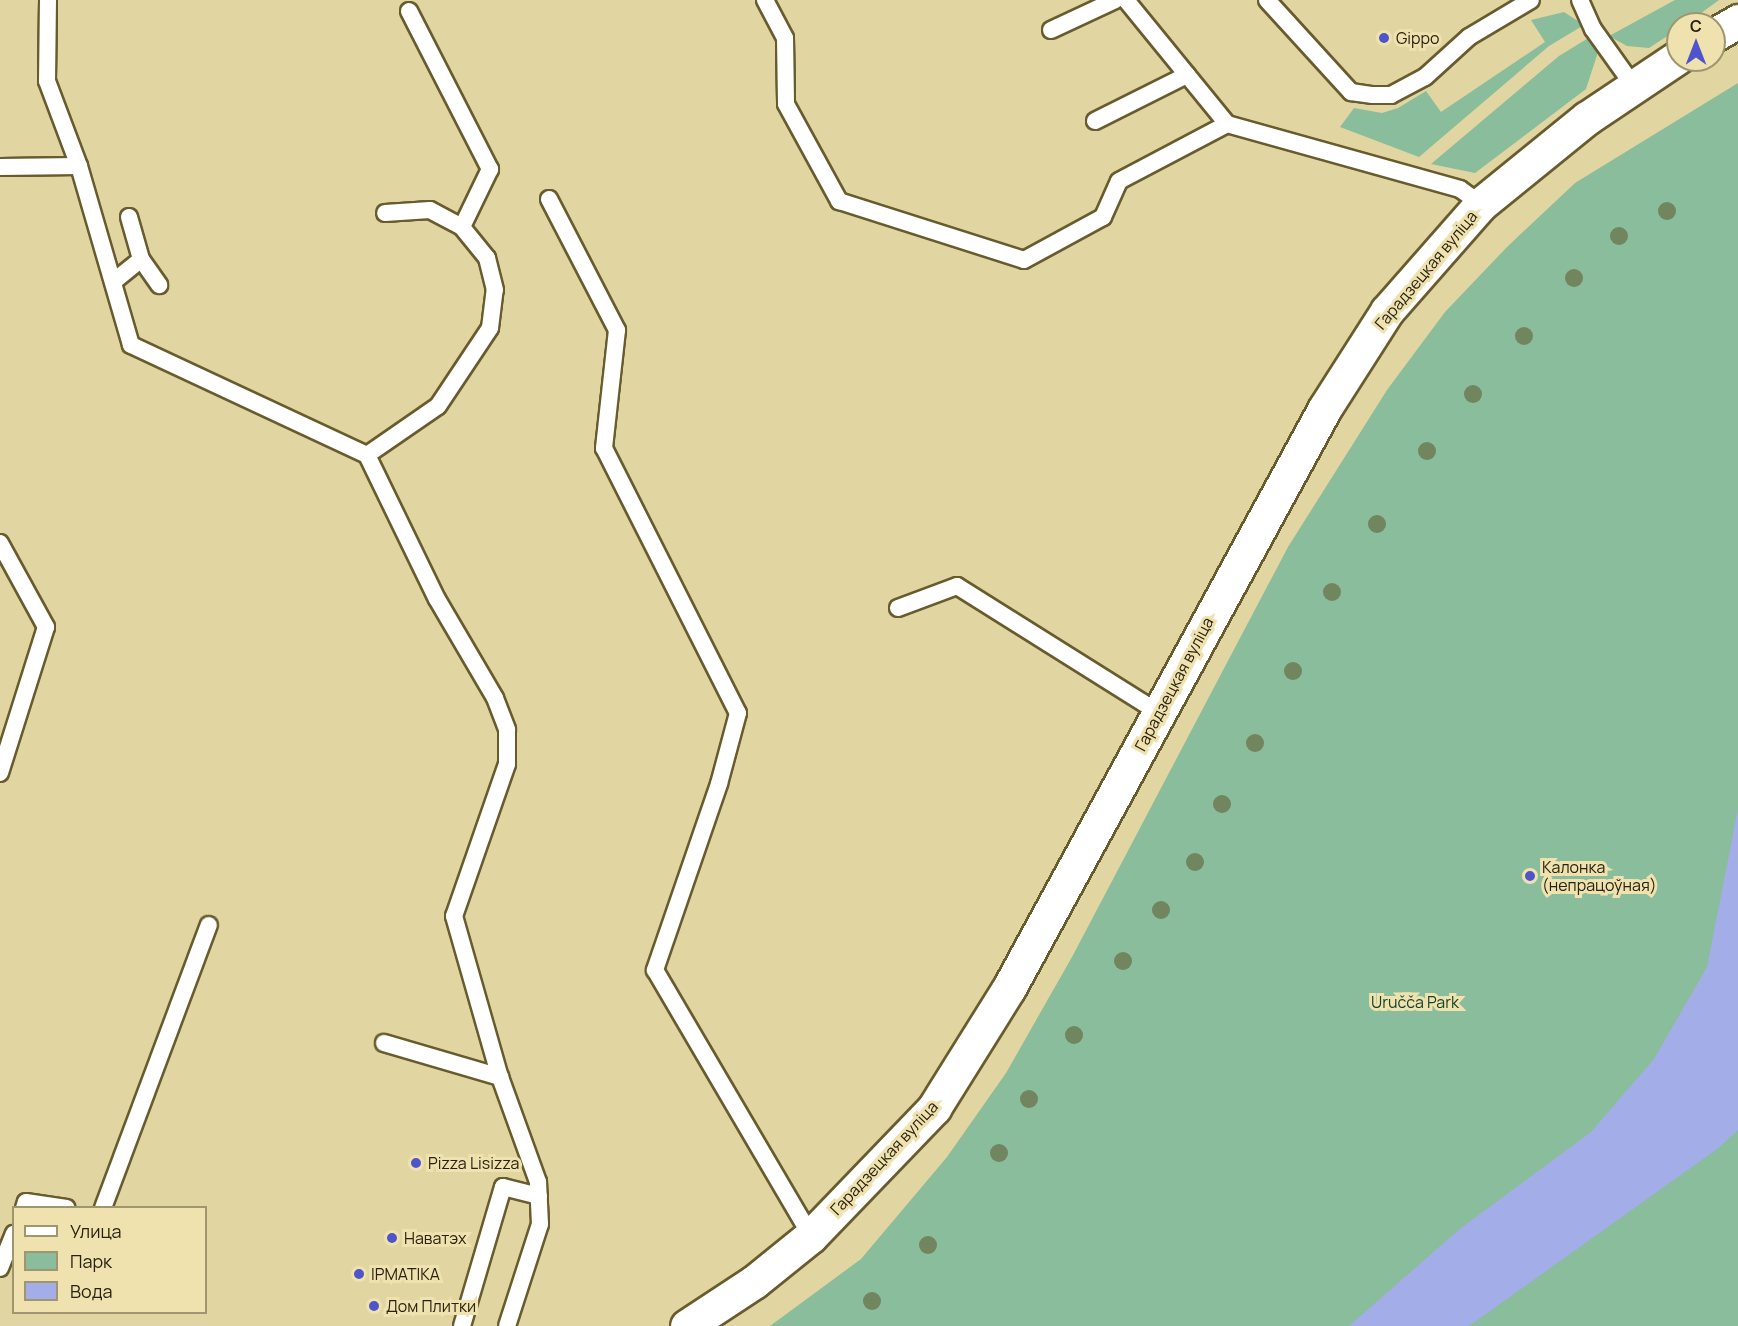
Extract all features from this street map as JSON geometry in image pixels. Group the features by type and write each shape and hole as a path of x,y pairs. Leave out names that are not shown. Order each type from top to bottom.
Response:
{"street":[{"name":"Гарадзецкая вуліца","path":"687,1326 754,1282 811,1236 934,1108 974,1050 1332,398 1387,311 1481,204 1633,85 1666,64"}],"lane":[{"path":"48,0 47,81 79,166 131,345 367,454 437,599 495,698 507,730 507,764 454,916 500,1077 538,1182 540,1224 507,1326"},
{"path":"765,0 785,38 786,104 839,201 1024,260 1104,217 1119,181 1227,124"},
{"path":"1051,30 1115,0"},
{"path":"1126,0 1227,124 1460,189 1481,204"},
{"path":"1267,0 1351,92 1392,95 1425,77 1469,37 1531,0"},
{"path":"1580,0 1593,29 1633,85"},
{"path":"409,11 490,169 462,227"},
{"path":"1095,121 1187,75"},
{"path":"0,168 79,166"},
{"path":"549,199 617,330 604,448 738,713 718,784 655,970 811,1236"},
{"path":"367,454 438,406 490,328 495,290 487,258 462,227 430,210 385,213"},
{"path":"129,217 141,259 159,285"},
{"path":"112,282 141,259"},
{"path":"0,543 46,627 0,773"},
{"path":"898,608 957,586 1158,712"},
{"path":"104,1206 208,925"},
{"path":"384,1043 500,1077"},
{"path":"462,1326 503,1187 539,1196"},
{"path":"25,1206 26,1202 53,1206"},
{"path":"0,1269 12,1239"}],"green space":[{"path":"1675,0 1719,0 1702,12 1666,12 1666,37 1649,48 1627,46 1609,36"},
{"path":"1564,12 1584,25 1549,46 1419,157 1340,127 1354,108 1382,113 1398,108 1426,91 1441,112 1545,42 1531,20"},
{"path":"1590,37 1598,52 1586,89 1475,173 1431,164 1559,56"},
{"name":"Uručča Park","path":"1738,83 1738,1326 770,1326 861,1259 947,1157 1006,1073 1072,957 1288,547 1387,390 1445,312 1507,247 1575,183"}],"water":[{"path":"1738,809 1738,1130 1717,1149 1469,1326 1349,1326 1461,1228 1591,1132 1654,1059 1707,967"}],"place":[{"name":"Gippo","path":"1384,38"},
{"name":"Калонка (непрацоўная)","path":"1530,876"},
{"name":"Pizza Lisizza","path":"416,1163"},
{"name":"Наватэх","path":"392,1238"},
{"name":"IPMATIKA","path":"359,1274"},
{"name":"Дом Плитки","path":"374,1306"}]}
